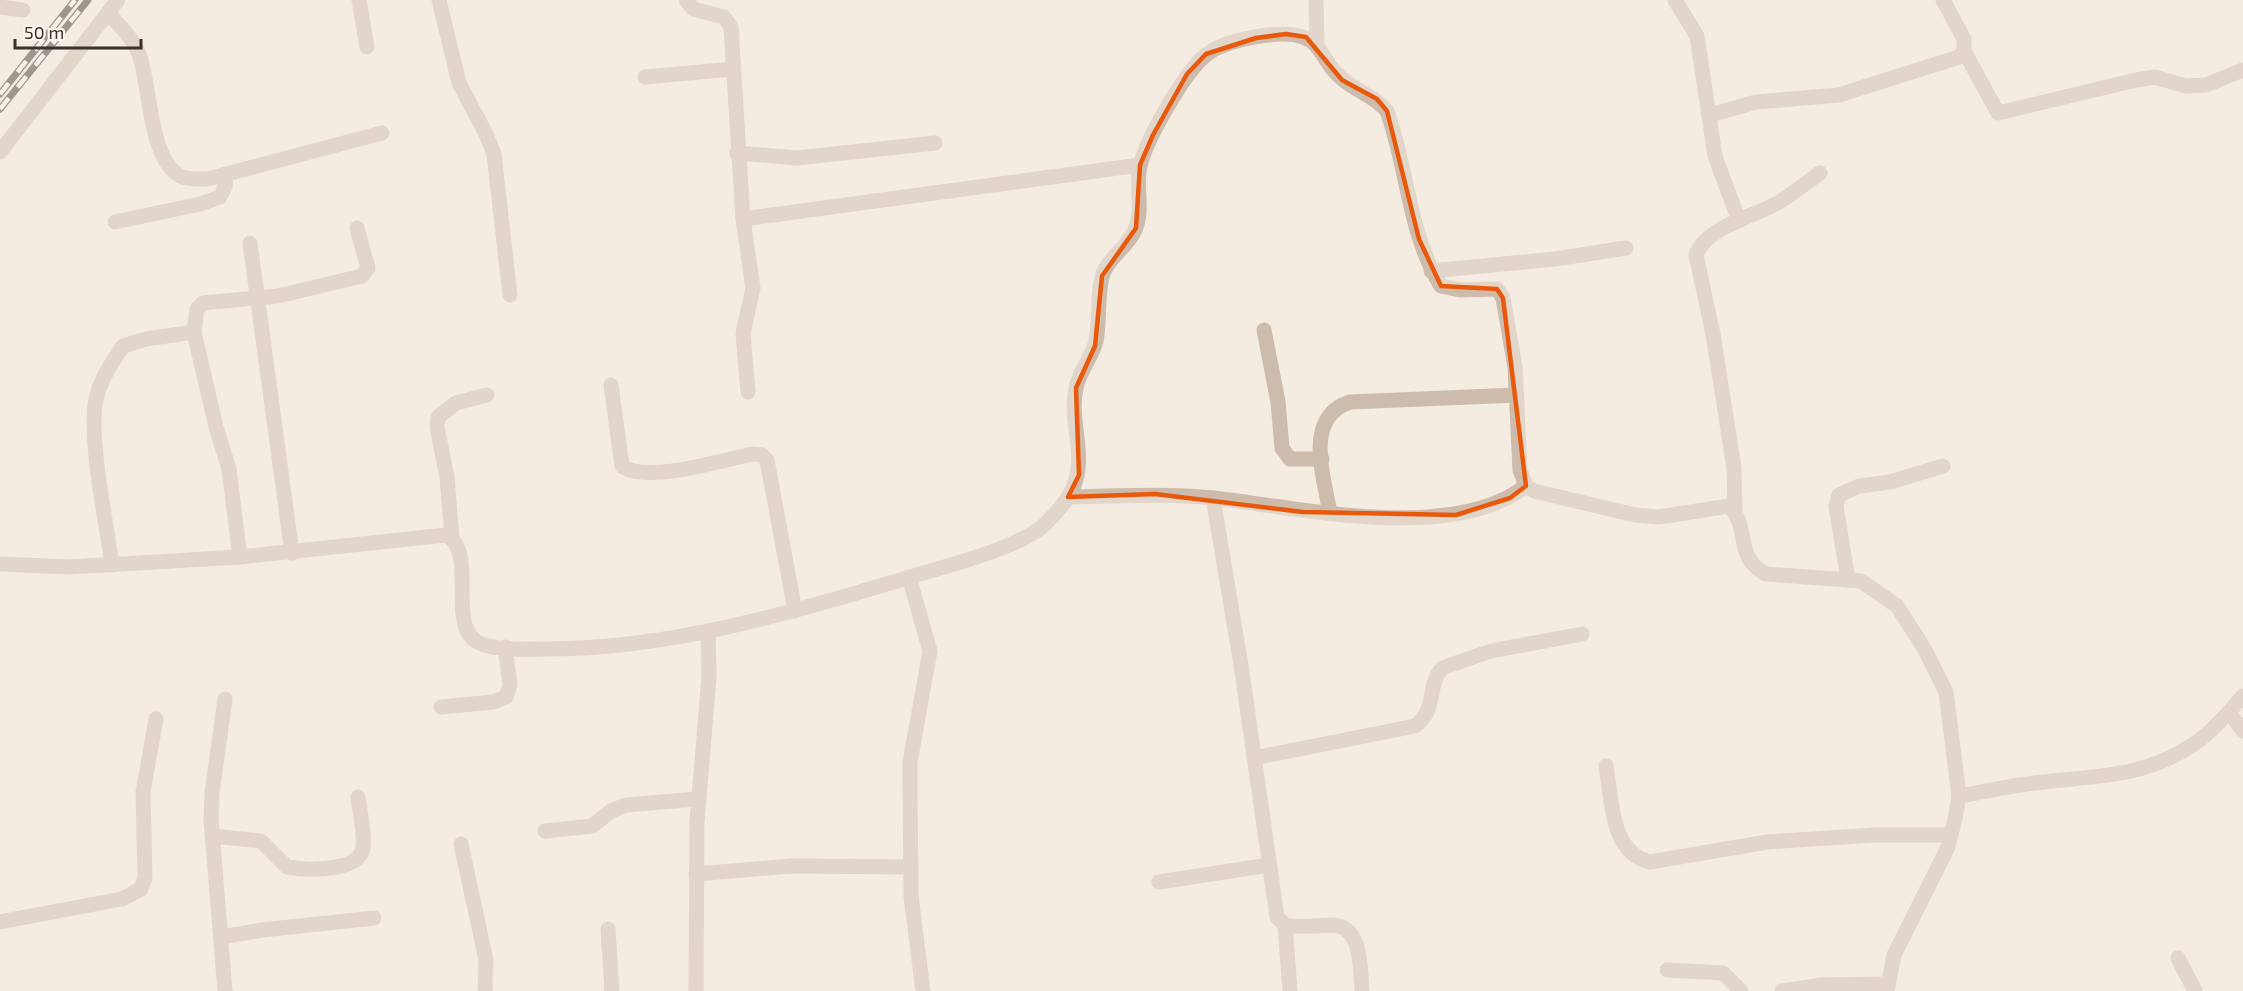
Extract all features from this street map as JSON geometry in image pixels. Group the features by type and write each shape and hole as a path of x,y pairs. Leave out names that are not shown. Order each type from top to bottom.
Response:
{"street":[{"path":"0,152 118,0"},
{"path":"359,0 368,47"},
{"path":"439,0 459,83 494,153 510,296"},
{"path":"686,0 693,9 724,17 731,27 737,153 743,219 753,288 742,333 748,392"},
{"path":"1316,0 1317,46"},
{"path":"1675,0 1696,36 1715,156 1739,221"},
{"path":"1943,0 1964,39 1964,51 1998,113 2136,80 2155,77 2186,86 2206,85 2243,70"},
{"path":"2,5 23,10"},
{"path":"108,13 138,52 157,138 172,168 191,179 225,175 382,133"},
{"path":"487,395 456,403 438,417 437,427 447,477 452,539 461,560 461,592 470,636 479,644 505,647 601,649 708,631 795,611 973,559 1024,536 1041,527 1068,497 1079,475 1076,388 1095,346 1102,276 1136,228 1140,212 1140,165 1153,135 1187,74 1206,54 1226,44 1286,34 1306,37 1317,46 1333,71 1342,80 1377,99 1388,111 1419,239 1431,271 1441,286 1460,290 1497,289 1503,298 1510,329 1517,395 1520,470 1526,486 1534,491 1635,515 1677,516 1720,506 1729,506 1735,512"},
{"path":"1710,115 1756,102 1839,95 1959,57 1964,51"},
{"path":"645,77 733,69"},
{"path":"737,153 797,158 935,143"},
{"path":"743,219 1140,165"},
{"path":"1782,991 1822,985 1887,987 1894,955 1947,849 1959,796 1946,692 1924,648 1896,606 1861,581 1766,574 1756,569 1746,555 1735,512 1734,468 1713,334 1696,255 1699,247 1714,233 1782,201 1820,173"},
{"path":"115,222 200,204 220,197 225,187 225,175"},
{"path":"240,557 229,468 212,412 194,332 198,305 278,296 339,283 366,274 367,260 357,228"},
{"path":"250,243 292,553"},
{"path":"1431,271 1555,259 1626,248"},
{"path":"1264,330 1278,402 1282,448 1290,459 1322,459"},
{"path":"112,565 97,453 95,403 100,385 123,346 146,339 194,332"},
{"path":"611,385 622,466 628,471 639,474 668,471 752,454 762,455 767,460 795,611"},
{"path":"1330,513 1320,444 1324,422 1338,406 1350,402 1517,395"},
{"path":"1848,580 1836,506 1839,495 1859,486 1890,483 1943,466"},
{"path":"1068,497 1155,494 1213,498 1330,513 1387,516 1456,515 1510,498 1526,486"},
{"path":"1213,498 1277,917 1285,925 1290,991"},
{"path":"0,564 69,567 112,565 292,553 437,535 452,539"},
{"path":"909,577 926,634 930,662 910,762 911,896 923,991"},
{"path":"696,991 698,799 710,677 708,631"},
{"path":"1254,758 1415,726 1429,711 1437,674 1442,668 1491,651 1582,633"},
{"path":"441,706 493,702 506,697 510,685 505,647"},
{"path":"1959,796 2028,784 2103,778 2148,767 2194,745 2243,696"},
{"path":"225,699 212,793 212,836 225,991"},
{"path":"2229,712 2243,731"},
{"path":"0,922 122,899 141,889 145,878 143,792 156,719"},
{"path":"1606,766 1617,832 1635,856 1650,862 1767,842 1828,837 1951,835"},
{"path":"212,836 261,841 287,867 335,867 355,860 363,848 358,797"},
{"path":"545,831 592,826 611,811 626,804 698,799"},
{"path":"461,844 486,960 485,991"},
{"path":"1159,882 1269,865"},
{"path":"696,874 791,867 911,867"},
{"path":"221,937 262,930 374,918"},
{"path":"1285,925 1335,925 1349,932 1358,951 1362,991"},
{"path":"608,929 612,991"},
{"path":"2178,958 2195,991"},
{"path":"1667,970 1723,973 1742,991"}],"highlighted area":[{"path":"1286,34 1306,37 1342,80 1377,99 1387,111 1419,239 1441,286 1497,289 1503,298 1526,486 1510,498 1456,515 1303,512 1155,494 1068,497 1079,475 1076,388 1095,346 1102,276 1136,228 1140,165 1153,135 1187,74 1206,54 1256,38"}],"railway":[{"path":"0,94 75,0"},
{"path":"0,109 88,0"}]}
